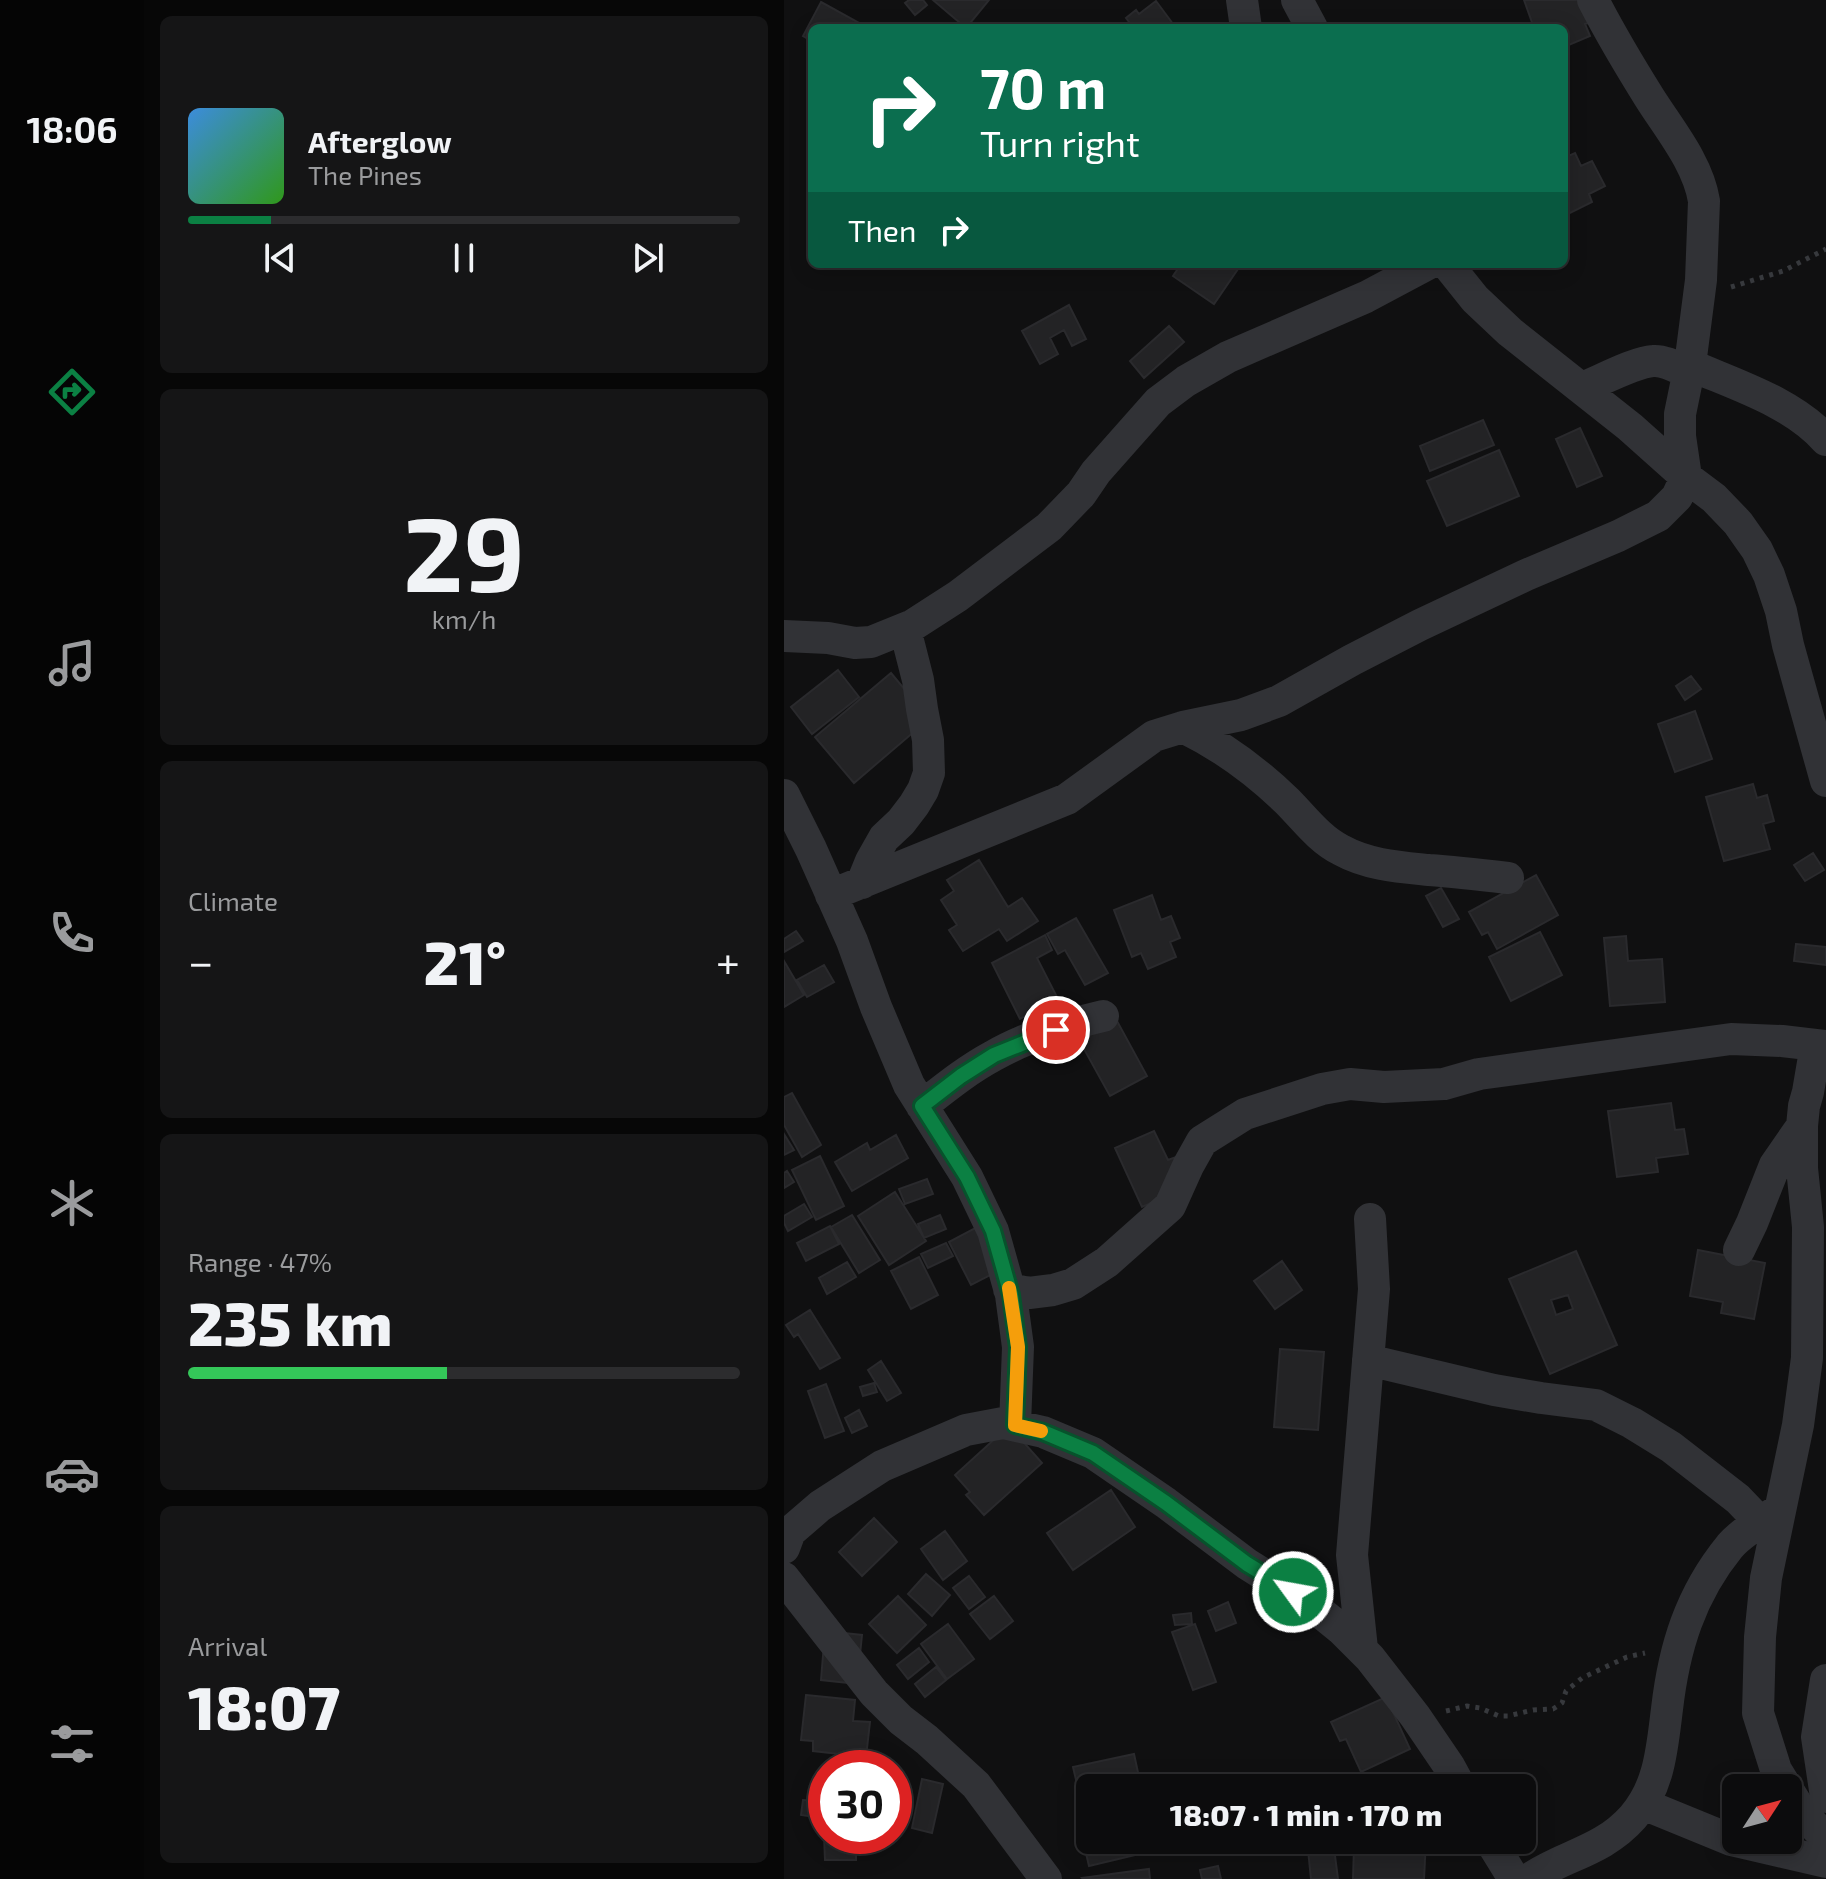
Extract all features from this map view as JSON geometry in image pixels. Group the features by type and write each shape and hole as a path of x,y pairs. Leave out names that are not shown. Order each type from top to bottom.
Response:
{"street":[{"path":"1242,0 1245,24"},
{"path":"1297,0 1310,24"},
{"path":"831,895 1067,799 1154,736 1241,715 1279,701 1420,625 1633,529 1658,516 1677,497 1686,477 1680,414 1690,369 1698,301 1704,201 1688,159 1593,0"},
{"path":"784,636 855,643 871,642 905,629 958,596 1049,527 1081,494 1096,472 1158,402 1186,381 1228,357 1366,297 1420,268"},
{"path":"1450,268 1498,321 1630,427 1714,498 1738,523 1757,550 1769,575 1826,781"},
{"path":"1582,388 1653,360 1669,363 1786,409 1814,427 1826,440"},
{"path":"862,883 884,838 914,805 929,773 928,740 918,680 905,629"},
{"path":"1183,727 1212,741 1249,767 1328,843 1361,860 1394,867 1508,878"},
{"path":"784,795 852,941 909,1085 967,1177 993,1231 1009,1289 1018,1347 1015,1425"},
{"path":"922,1106 994,1055 1075,1023 1103,1016"},
{"path":"1009,1289 1029,1293 1073,1284 1107,1262 1170,1206 1202,1141 1245,1114 1322,1089 1350,1084 1384,1087 1444,1084 1479,1074 1731,1039 1821,1046 1802,1126 1802,1168 1808,1227 1807,1358 1798,1425 1770,1516 1760,1637 1758,1713 1779,1774"},
{"path":"1739,1250 1775,1165 1802,1126"},
{"path":"1362,1649 1352,1555 1374,1289 1370,1219"},
{"path":"1368,1360 1494,1390 1596,1405 1671,1447 1738,1499 1770,1516"},
{"path":"786,1536 820,1506 882,1466 966,1430 1003,1423 1043,1432 1093,1453 1247,1564 1309,1603 1341,1629 1370,1658 1422,1726 1453,1774"},
{"path":"1529,1879 1609,1840 1643,1804 1660,1767 1678,1647 1697,1595 1731,1544 1770,1516"},
{"path":"784,1578 874,1693 976,1785 1046,1879"},
{"path":"1826,1680 1817,1737 1826,1797"},
{"path":"1643,1804 1731,1840 1826,1862"},
{"path":"1802,1812 1826,1838"},
{"path":"1499,1854 1514,1879"}],"path":[{"path":"1698,301 1783,271 1826,249"},
{"path":"1422,1726 1455,1708 1480,1708 1499,1716 1553,1709 1562,1703 1566,1691 1592,1673 1627,1657 1678,1647"}],"building":[{"path":"923,0 927,5 915,15 905,3"},
{"path":"933,0 989,0 969,24 961,24"},
{"path":"1524,0 1583,0 1592,22 1585,24 1590,36 1568,45 1568,24 1533,24"},
{"path":"1156,1 1173,24 1126,24 1129,22 1126,18 1136,10 1139,14"},
{"path":"821,2 861,24 809,24"},
{"path":"1575,153 1581,166 1592,161 1605,186 1589,194 1592,202 1568,214 1568,156"},
{"path":"1178,268 1238,269 1214,304 1173,276"},
{"path":"1069,305 1086,339 1072,346 1064,330 1050,338 1058,354 1040,364 1022,331"},
{"path":"1169,326 1184,342 1144,378 1130,361"},
{"path":"1483,420 1494,445 1430,471 1420,446"},
{"path":"1580,428 1602,476 1577,487 1556,439"},
{"path":"1499,450 1519,496 1447,526 1427,481"},
{"path":"838,670 859,697 812,734 791,707"},
{"path":"891,673 929,719 854,783 815,737"},
{"path":"1691,676 1701,689 1685,700 1676,686"},
{"path":"1695,711 1712,759 1675,772 1658,724"},
{"path":"1753,784 1757,798 1767,795 1774,821 1763,824 1770,849 1724,861 1706,797"},
{"path":"1813,853 1824,870 1805,881 1794,865"},
{"path":"979,860 1008,907 1022,898 1038,921 1007,941 999,929 963,951 949,930 957,925 941,900 954,891 947,880"},
{"path":"1536,875 1558,915 1497,949 1488,932 1482,935 1469,912"},
{"path":"1441,888 1459,919 1443,927 1426,896"},
{"path":"1152,895 1161,920 1171,916 1180,938 1170,942 1176,957 1148,969 1141,953 1132,957 1114,910"},
{"path":"1076,918 1108,973 1085,985 1065,950 1058,954 1047,934"},
{"path":"796,931 803,941 784,952 784,939"},
{"path":"1540,932 1562,975 1511,1001 1489,957"},
{"path":"1045,935 1052,950 1037,958 1058,999 1020,1019 992,963"},
{"path":"1626,936 1628,961 1662,959 1665,1002 1610,1006 1604,938"},
{"path":"1796,944 1826,947 1826,965 1794,961"},
{"path":"784,961 804,995 784,1007"},
{"path":"824,965 834,982 807,997 797,980"},
{"path":"1111,1010 1147,1076 1110,1096 1074,1031"},
{"path":"792,1093 821,1145 802,1157 784,1125 784,1097"},
{"path":"1671,1103 1675,1130 1684,1129 1688,1154 1656,1158 1658,1172 1617,1177 1608,1111"},
{"path":"1154,1131 1168,1160 1176,1157 1189,1186 1142,1207 1115,1148"},
{"path":"784,1134 794,1150 784,1155"},
{"path":"896,1135 908,1158 852,1191 835,1162 867,1143 870,1150"},
{"path":"820,1156 844,1206 816,1220 792,1170"},
{"path":"787,1171 794,1182 784,1188 784,1173"},
{"path":"927,1179 933,1194 905,1204 899,1189"},
{"path":"895,1192 926,1241 889,1265 858,1216"},
{"path":"804,1204 812,1217 788,1231 784,1216"},
{"path":"852,1215 880,1260 859,1273 831,1227"},
{"path":"940,1215 946,1229 924,1238 918,1224"},
{"path":"830,1226 839,1244 806,1261 797,1243"},
{"path":"979,1226 1002,1269 971,1285 949,1242"},
{"path":"946,1243 953,1256 928,1268 921,1254"},
{"path":"1698,1250 1765,1263 1754,1319 1721,1313 1723,1302 1690,1296"},
{"path":"1576,1251 1617,1345 1550,1374 1509,1279","holes":["1568,1295 1573,1309 1556,1315 1551,1300"]},
{"path":"919,1257 938,1295 911,1309 891,1271"},
{"path":"1282,1261 1302,1290 1275,1309 1254,1281"},
{"path":"847,1262 856,1277 827,1294 819,1278"},
{"path":"810,1310 840,1358 820,1369 798,1334 794,1337 786,1325"},
{"path":"1280,1349 1324,1352 1318,1430 1274,1427"},
{"path":"881,1361 901,1393 887,1401 868,1370"},
{"path":"874,1383 877,1392 863,1396 860,1387"},
{"path":"826,1384 844,1431 825,1438 808,1391"},
{"path":"859,1410 867,1426 852,1433 845,1418"},
{"path":"1009,1426 1042,1463 984,1515 966,1495 970,1492 955,1475"},
{"path":"1111,1490 1135,1527 1073,1570 1047,1533"},
{"path":"874,1518 897,1542 862,1576 839,1552"},
{"path":"945,1531 967,1561 943,1580 921,1549"},
{"path":"926,1574 950,1595 932,1616 908,1594"},
{"path":"969,1576 985,1597 969,1609 953,1588"},
{"path":"898,1596 926,1625 897,1653 869,1624"},
{"path":"994,1596 1013,1621 990,1639 970,1614"},
{"path":"1228,1602 1236,1623 1216,1631 1208,1611"},
{"path":"1191,1613 1192,1624 1175,1625 1173,1615"},
{"path":"948,1624 974,1659 947,1679 921,1644"},
{"path":"1195,1624 1216,1682 1193,1690 1172,1632"},
{"path":"825,1631 862,1635 857,1684 821,1680"},
{"path":"919,1648 929,1662 908,1679 897,1665"},
{"path":"936,1667 946,1680 925,1697 915,1684"},
{"path":"806,1695 855,1700 853,1721 870,1722 867,1750 813,1750 813,1741 801,1740"},
{"path":"1386,1697 1410,1749 1361,1772 1346,1739 1340,1741 1331,1722"},
{"path":"1134,1754 1138,1774 1076,1774 1076,1780 1073,1767"},
{"path":"922,1779 943,1784 932,1833 912,1828"},
{"path":"803,1800 808,1800 808,1816 801,1815"},
{"path":"825,1854 856,1854 856,1860 825,1860"},
{"path":"1086,1854 1139,1854 1089,1866"},
{"path":"1308,1854 1335,1854 1338,1879 1311,1879"},
{"path":"1354,1854 1425,1854 1424,1879 1353,1879"},
{"path":"1218,1866 1221,1879 1202,1879 1200,1870"},
{"path":"1149,1869 1150,1879 1082,1878"}],"slow traffic":[{"path":"1009,1288 1018,1347 1015,1425 1041,1431"}],"route":[{"path":"1056,1030 994,1055 922,1106 967,1177 993,1231 1011,1295 1018,1347 1015,1425 1043,1432 1093,1453 1247,1564 1293,1592"}]}
